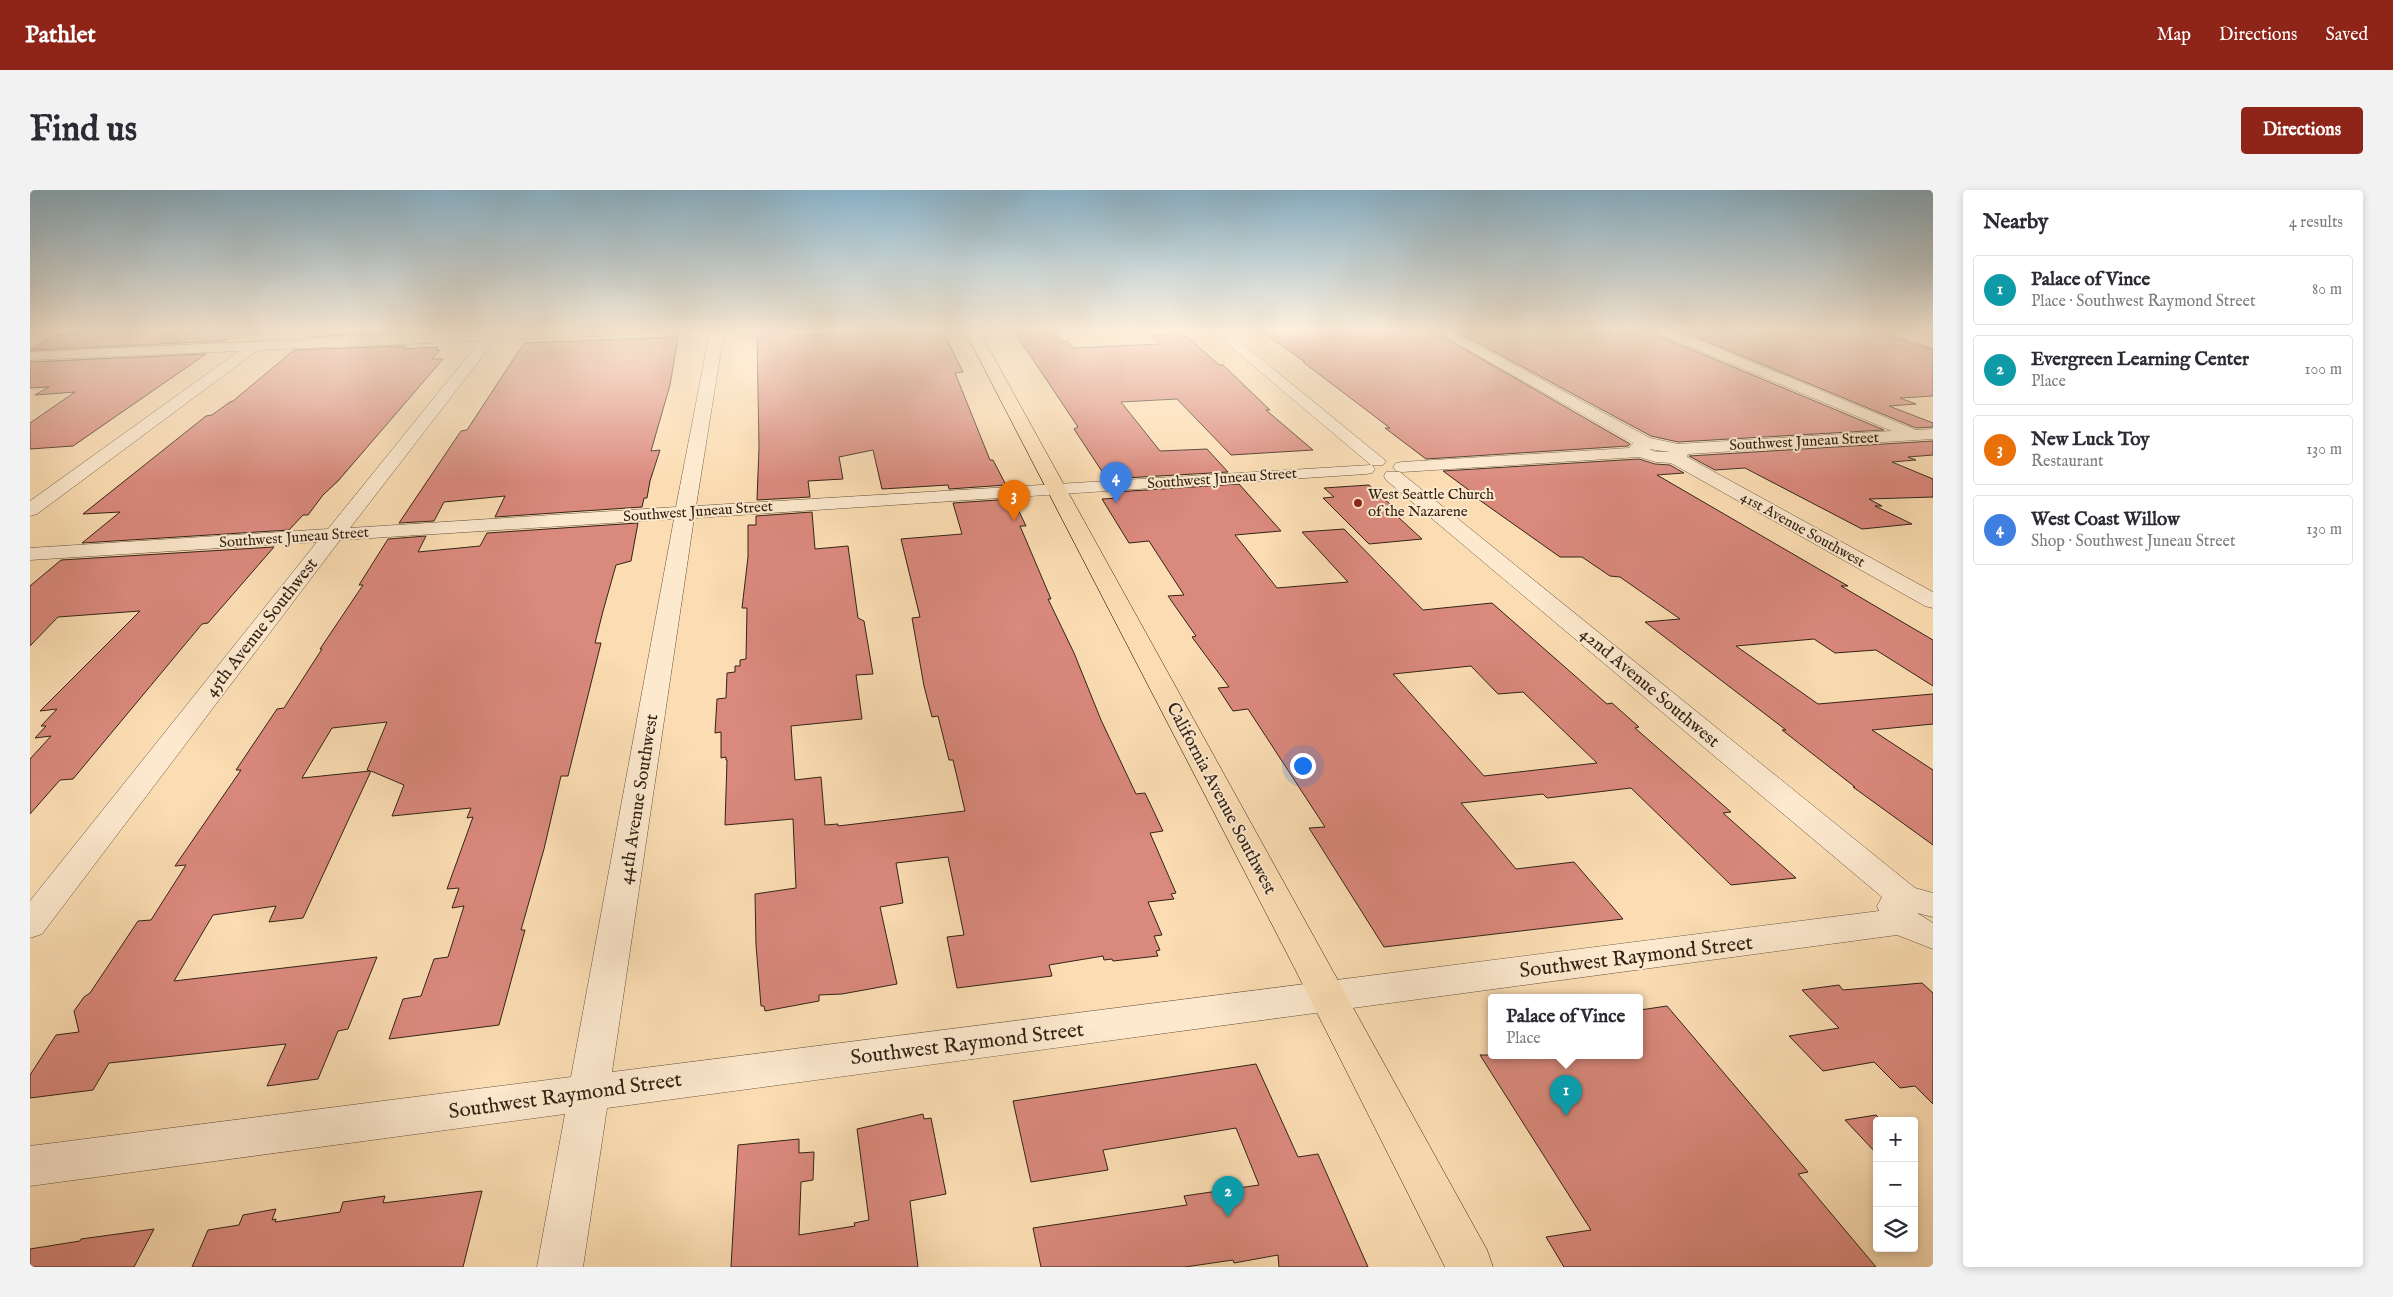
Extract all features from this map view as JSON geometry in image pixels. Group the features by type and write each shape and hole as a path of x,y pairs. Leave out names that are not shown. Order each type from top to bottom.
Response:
{"main road":[{"name":"California Avenue Southwest","path":"999,381 1470,1267"}],"street":[{"path":"30,510 208,381"},
{"name":"45th Avenue Southwest","path":"30,925 333,535 455,381"},
{"name":"44th Avenue Southwest","path":"560,1267 708,381"},
{"name":"42nd Avenue Southwest","path":"1279,381 1919,915"},
{"path":"1529,381 1644,448 1664,445 1674,453"},
{"path":"1787,381 1886,422 1933,446"},
{"name":"Southwest Juneau Street","path":"1674,453 1933,434"},
{"name":"Southwest Juneau Street","path":"30,554 1384,468 1644,448"},
{"name":"41st Avenue Southwest","path":"1674,453 1933,601"},
{"name":"Southwest Raymond Street","path":"30,1166 1328,997 1919,915"}],"building":[{"path":"30,381 167,381 73,446 30,449 30,423 75,392 35,395 49,387 30,388"},
{"path":"257,381 424,381 338,481 323,495 308,515 303,515 289,530 82,543 120,512 83,514 206,416 212,415 233,401"},
{"path":"499,381 671,381 651,451 660,450 650,481 647,498 644,498 642,507 495,517 505,496 444,502 434,521 399,523 461,431 467,430"},
{"path":"758,381 958,381 990,460 993,460 1006,485 949,489 948,485 882,489 873,450 839,457 843,479 808,481 810,497 757,500 759,448"},
{"path":"1048,381 1240,381 1270,410 1266,410 1313,450 1231,455 1177,399 1121,402 1160,451 1207,449 1228,472 1107,479 1074,429 1078,427"},
{"path":"1328,381 1521,381 1630,444 1628,446 1426,459 1385,428 1390,428"},
{"path":"1549,381 1767,381 1884,430 1678,442 1651,436"},
{"path":"1803,381 1933,381 1933,396 1900,398 1916,404 1889,406 1933,423 1933,427 1916,428"},
{"path":"1933,441 1933,455 1908,457 1916,460 1892,462 1933,479 1933,497 1869,499 1882,506 1875,506 1912,524 1862,529 1745,468 1715,470 1689,456"},
{"path":"1639,459 1655,464 1670,465 1684,473 1657,475 1848,586 1841,586 1933,640 1933,686 1876,650 1835,653 1814,639 1736,646 1818,704 1933,694 1933,724 1872,730 1933,770 1933,845 1853,787 1855,787 1782,730 1786,730 1645,622 1680,619 1620,577 1610,576 1582,557 1560,557 1478,499 1481,499 1443,471"},
{"path":"1239,484 1281,531 1235,535 1277,588 1348,582 1302,532 1344,529 1423,610 1492,603 1607,704 1612,703 1639,727 1635,728 1731,812 1723,813 1796,878 1731,885 1631,788 1547,798 1543,794 1461,803 1516,869 1574,862 1623,919 1384,947 1309,828 1325,827 1248,709 1233,711 1218,688 1229,687 1192,637 1196,636 1168,596 1184,595 1149,541 1129,543 1102,499 1119,498 1115,492","holes":["1471,666 1498,694 1523,692 1597,763 1484,776 1393,674"]},
{"name":"West Seattle Church of the Nazarene","path":"1369,485 1404,517 1398,517 1422,539 1369,544 1323,498 1334,497 1324,488"},
{"path":"1013,499 1026,526 1020,526 1051,599 1048,599 1074,653 1101,720 1136,794 1145,793 1163,831 1150,833 1176,893 1171,894 1174,899 1148,902 1162,935 1154,936 1160,950 1156,951 1158,956 1113,961 1112,959 1104,960 1103,956 1049,965 1052,976 957,988 947,937 964,935 948,857 896,863 903,903 880,907 897,984 842,994 819,995 819,1001 765,1011 764,1006 761,1006 756,945 755,894 796,888 793,819 725,825 727,760 726,757 721,758 721,732 715,733 717,699 726,698 727,673 735,672 735,666 740,666 740,660 746,659 747,608 742,608 748,557 748,525 756,525 756,516 812,512 815,549 848,546 858,618 864,621 873,674 856,675 862,719 791,726 795,780 821,777 825,825 838,824 838,826 965,811 953,760 949,760 938,716 932,717 924,686 912,618 920,617 901,539 962,534 953,503"},
{"path":"638,523 631,561 616,565 603,611 595,643 601,643 568,776 561,776 544,849 521,930 525,930 499,1025 389,1039 403,999 421,996 434,959 448,957 464,906 452,908 459,888 447,889 473,817 467,818 471,808 392,816 404,785 371,771 303,918 269,922 276,906 213,915 174,981 377,957 348,1029 338,1031 318,1079 267,1086 286,1044 109,1063 93,1090 30,1098 30,1075 56,1035 79,1032 74,1011 84,997 90,993 138,921 151,920 186,865 175,866 241,770 236,770 277,709 284,708 322,649 320,649 363,585 359,585 388,539 426,536 418,552 480,546 487,533","holes":["387,722 367,770 370,771 302,778 332,728"]},
{"path":"274,547 208,623 202,624 73,779 60,780 30,814 30,759 51,736 35,738 46,726 41,726 57,709 40,711 140,611 58,617 30,646 30,586 61,560"},
{"path":"1922,983 1933,993 1933,1104 1915,1086 1900,1088 1874,1062 1823,1071 1789,1036 1839,1028 1802,990 1839,985 1843,990"},
{"path":"1667,1006 1808,1172 1798,1174 1876,1267 1564,1267 1546,1237 1591,1230 1480,1055 1488,1055 1488,1059 1643,1059 1643,1010"},
{"path":"1256,1064 1298,1157 1318,1154 1368,1267 1279,1267 1278,1255 1234,1263 1233,1260 1185,1267 1041,1267 1033,1228 1187,1205 1184,1196 1259,1185 1236,1128 1103,1150 1108,1170 1031,1182 1013,1101"},
{"path":"923,1114 924,1119 931,1118 946,1194 910,1201 918,1267 731,1267 738,1145 799,1139 799,1153 814,1152 813,1180 801,1182 799,1235 855,1226 854,1223 869,1220 857,1129"},
{"path":"1876,1115 1878,1117 1873,1117 1873,1150 1845,1120"},
{"path":"482,1191 463,1267 192,1267 208,1230 239,1225 243,1215 276,1209 272,1220 276,1219 275,1222 340,1212 343,1202 385,1196 383,1203"},
{"path":"154,1229 134,1267 30,1267 30,1249 80,1241 81,1239"}],"place":[{"name":"West Coast Willow","path":"1116,503"},
{"name":"West Seattle Church of the Nazarene","path":"1358,503"},
{"name":"New Luck Toy","path":"1014,521"},
{"name":"Palace of Vince","path":"1566,1116"},
{"name":"Evergreen Learning Center","path":"1228,1217"}]}
